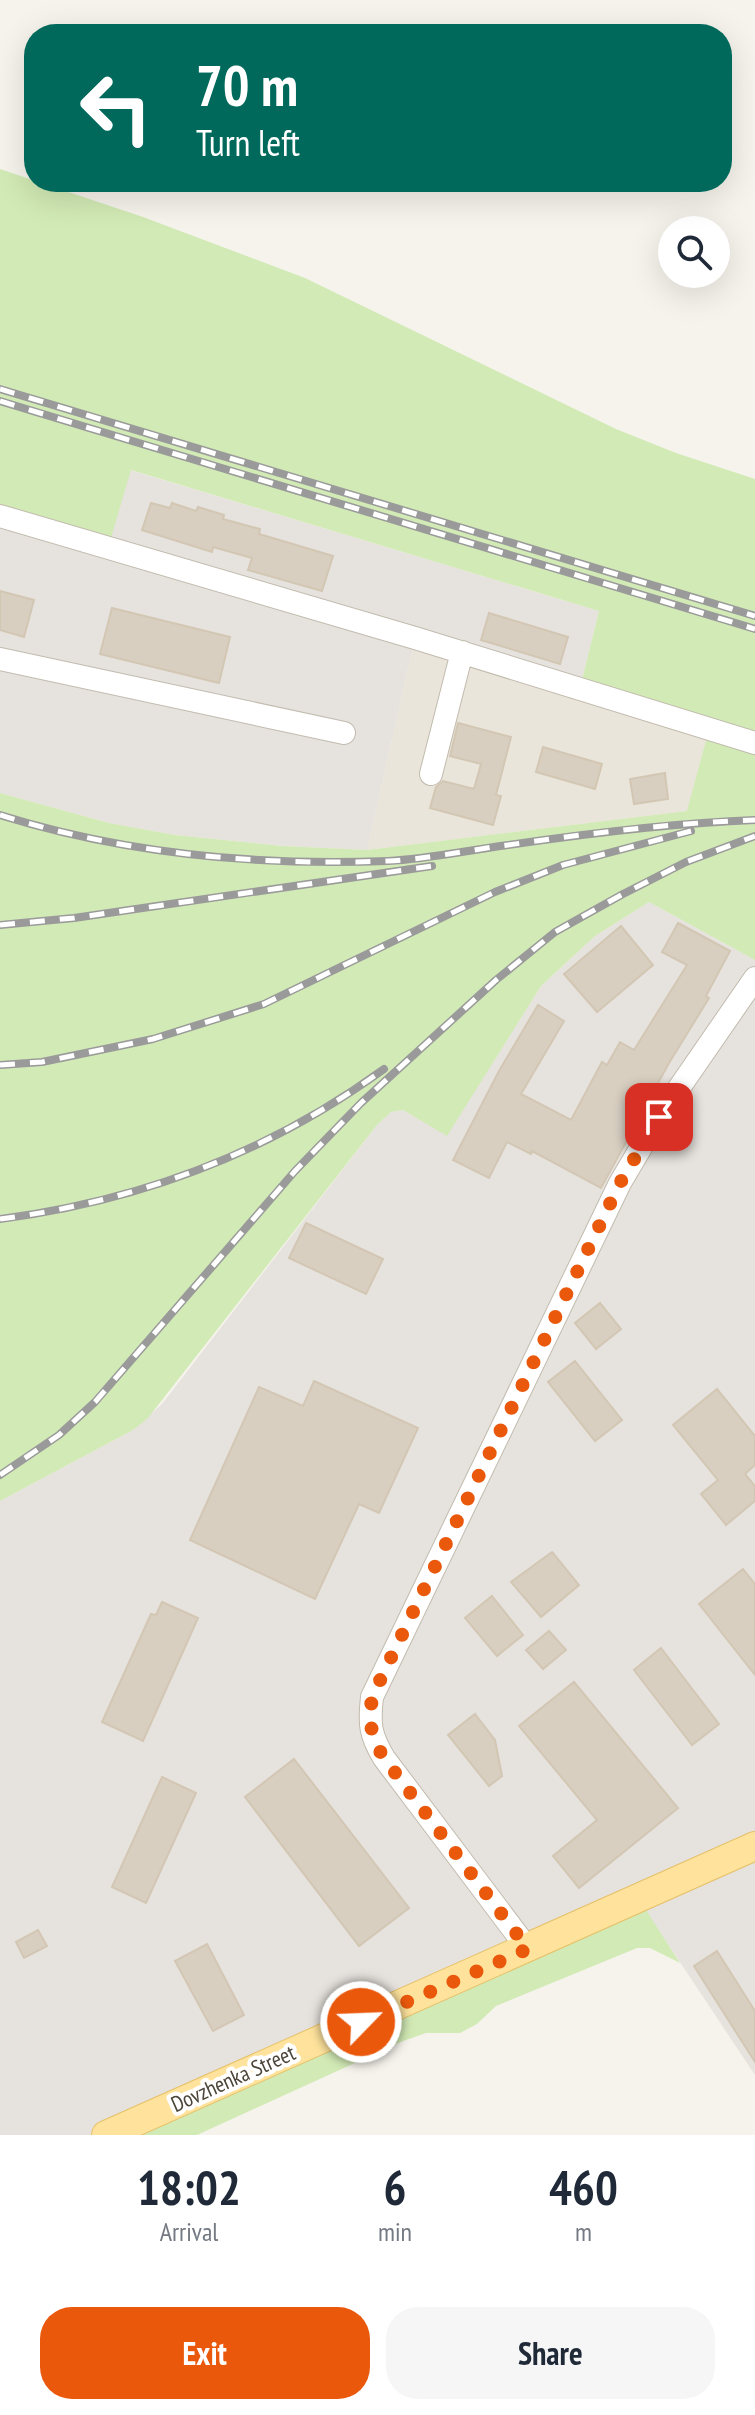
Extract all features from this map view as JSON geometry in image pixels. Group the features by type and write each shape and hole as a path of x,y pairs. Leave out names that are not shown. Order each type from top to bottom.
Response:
{"main road":[{"name":"Dovzhenka Street","path":"106,2135 755,1846"}],"street":[{"path":"0,516 462,652 755,743"},
{"path":"431,774 462,652"},
{"path":"0,659 344,733"},
{"path":"528,1949 372,1739 369,1721 372,1697 629,1166 755,978"}],"shaded area":[{"path":"130,470 599,611 580,688 415,638 367,850 282,846 175,835 109,823 0,793 0,515"},
{"path":"415,638 709,728 688,811 367,850"},
{"path":"649,902 755,960 755,2075 638,1899 106,2135 0,2135 0,1501 133,1430 162,1404 377,1125 391,1112 403,1110 447,1135 541,986 595,936"}],"green space":[{"path":"0,169 24,177 24,192 69,192 305,278 616,429 755,479 755,730 752,742 755,743 755,960 649,902 595,936 541,986 447,1136 403,1110 391,1112 377,1125 148,1418 133,1430 0,1501 0,793 109,823 175,835 282,846 367,850 687,811 709,729 580,688 599,611 131,470 108,548 0,515"},
{"path":"639,1899 680,1963 650,1948 637,1948 496,2006 477,2024 460,2033 426,2033 403,2041 197,2135 106,2135"}],"building":[{"path":"151,503 170,508 172,503 196,511 198,507 224,515 223,519 260,529 259,534 333,556 322,591 248,570 252,558 213,547 212,552 142,530"},
{"path":"0,591 34,600 24,637 0,630"},
{"path":"112,608 230,637 219,683 100,654"},
{"path":"489,613 568,637 560,664 481,640"},
{"path":"458,723 511,737 496,795 501,796 493,825 430,808 436,787 443,781 474,789 481,764 450,756"},
{"path":"543,747 602,764 595,789 536,772"},
{"path":"665,773 668,799 634,804 630,779"},
{"path":"678,923 730,951 706,996 709,998 669,1063 601,1188 532,1151 531,1154 507,1142 489,1178 453,1160 499,1071 538,1005 564,1021 521,1094 571,1120 602,1062 607,1065 620,1042 634,1050 687,965 662,952"},
{"path":"621,926 653,965 597,1012 564,974"},
{"path":"306,1223 383,1259 366,1294 289,1258"},
{"path":"600,1303 621,1329 596,1349 575,1323"},
{"path":"575,1361 622,1420 595,1441 548,1382"},
{"path":"314,1381 418,1428 379,1513 359,1504 315,1599 190,1540 259,1387 303,1406"},
{"path":"717,1389 755,1436 755,1465 745,1474 755,1486 755,1501 726,1525 701,1494 718,1480 673,1425"},
{"path":"552,1552 579,1585 541,1617 511,1582"},
{"path":"743,1569 755,1584 755,1675 699,1604"},
{"path":"492,1596 523,1635 497,1656 465,1618"},
{"path":"162,1602 198,1618 143,1741 102,1722 151,1614 156,1615"},
{"path":"549,1631 566,1650 543,1669 526,1650"},
{"path":"661,1648 719,1724 692,1745 634,1670"},
{"path":"574,1682 678,1808 579,1888 553,1856 597,1820 519,1726"},
{"path":"475,1714 495,1740 502,1776 489,1786 448,1735"},
{"path":"294,1759 409,1908 359,1946 245,1797"},
{"path":"162,1777 196,1793 146,1903 112,1887"},
{"path":"38,1930 47,1946 24,1958 16,1942"},
{"path":"207,1944 244,2015 213,2031 175,1961"},
{"path":"717,1951 755,2011 755,2062 694,1966"}],"railway":[{"path":"0,389 755,616"},
{"path":"0,401 755,629"},
{"path":"0,815 144,848 241,859 339,862 403,860 601,833 755,820"},
{"path":"0,1065 42,1062 153,1039 264,1004 495,892 563,865 691,831"},
{"path":"0,1475 59,1435 95,1402 295,1171 361,1103 496,980 555,932 623,894 686,862 755,836"},
{"path":"0,925 74,918 432,866"},
{"path":"0,1219 103,1200 201,1168 295,1125 384,1069"}],"route":[{"path":"361,2022 528,1949 372,1739 369,1721 372,1697 620,1183 659,1117"}]}
